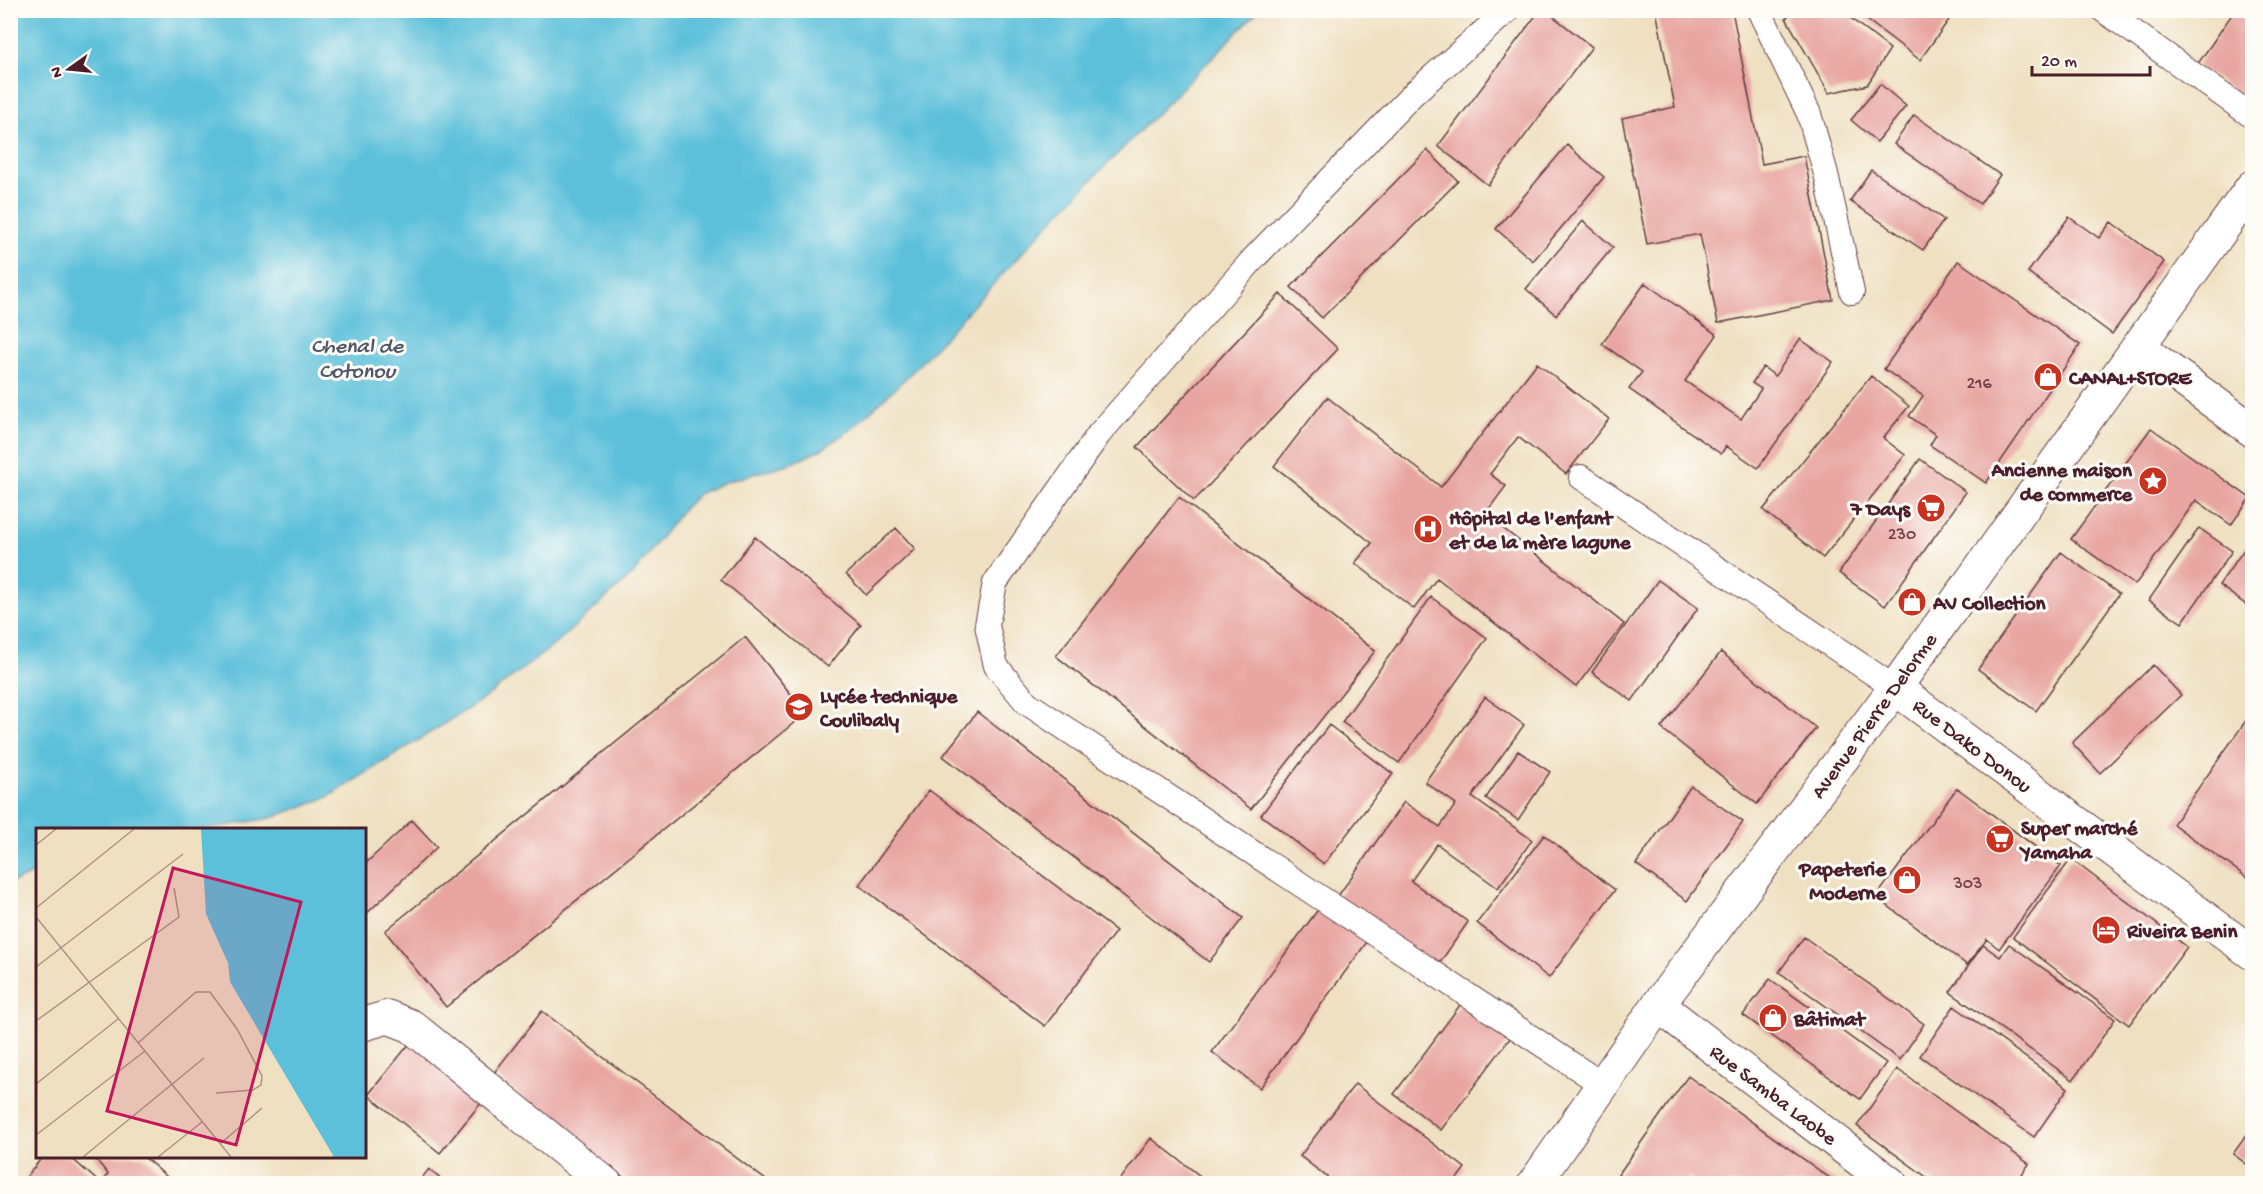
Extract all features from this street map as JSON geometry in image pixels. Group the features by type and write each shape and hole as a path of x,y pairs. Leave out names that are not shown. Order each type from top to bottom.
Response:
{"main road":[{"name":"Avenue Pierre Delorme","path":"1534,1184 1658,1005 1895,688 2253,186"},
{"path":"2138,347 2253,430"},
{"name":"Rue Dako Donou","path":"1895,688 2253,953"},
{"name":"Rue Samba Laobe","path":"1658,1005 1891,1184"},
{"path":"366,1023 388,1017 411,1026 606,1184"}],"lane":[{"path":"1508,10 1414,93 1255,257 1099,434 995,583 987,626 996,666 1027,703 1603,1085"},
{"path":"1759,10 1809,114 1826,174 1852,292"},
{"path":"2103,10 2253,116"},
{"path":"1581,477 1895,688"}],"water":[{"name":"Chenal de Cotonou","path":"11,10 1258,10 1057,215 912,372 855,426 822,449 795,462 725,482 698,494 682,510 633,574 554,645 482,700 328,797 271,818 214,828 36,828 36,872 11,883"}],"building":[{"path":"1540,10 1545,10 1592,47 1488,185 1438,146"},
{"path":"1656,10 1732,10 1762,164 1804,156 1833,300 1718,323 1700,234 1647,244 1622,118 1675,107"},
{"path":"1794,10 1840,10 1890,49 1867,85 1829,93 1786,18"},
{"path":"1854,10 1956,10 1920,60"},
{"path":"2200,10 2212,10 2208,16"},
{"path":"2235,10 2252,10 2252,105 2197,65"},
{"path":"1880,84 1906,106 1877,142 1851,120"},
{"path":"1914,115 2000,175 1980,204 1894,144"},
{"path":"1567,145 1604,177 1533,261 1496,229"},
{"path":"1427,150 1458,181 1322,318 1291,287"},
{"path":"1871,170 1944,220 1923,250 1850,201"},
{"path":"2069,217 2099,238 2111,222 2164,262 2112,334 2028,272"},
{"path":"1583,221 1613,247 1556,315 1526,289"},
{"path":"1958,261 2080,345 1986,483 1930,445 1936,435 1909,416 1923,396 1884,369"},
{"path":"1645,283 1717,335 1685,381 1741,419 1761,389 1752,383 1763,367 1775,376 1800,339 1833,362 1758,468 1726,446 1721,454 1629,389 1642,372 1602,344"},
{"path":"1280,294 1338,349 1194,501 1137,447"},
{"name":"Hôpital de l'enfant et de la mère lagune","path":"1537,363 1609,419 1566,474 1518,437 1490,474 1506,486 1485,514 1624,624 1576,687 1437,578 1414,609 1355,563 1372,543 1274,466 1327,397 1441,487"},
{"path":"1871,376 1909,406 1883,438 1905,455 1823,558 1763,510"},
{"path":"2151,428 2250,498 2231,525 2196,500 2135,585 2071,539"},
{"path":"1920,459 1966,492 1885,606 1839,573"},
{"path":"1179,497 1375,651 1251,809 1056,656"},
{"path":"896,528 915,549 866,595 846,574"},
{"path":"2199,528 2232,551 2182,623 2149,600"},
{"path":"755,537 861,625 828,667 721,580"},
{"path":"2252,538 2252,609 2219,585"},
{"path":"2061,552 2119,594 2036,711 1978,669"},
{"path":"1658,580 1698,608 1632,701 1592,672"},
{"path":"1431,597 1487,638 1399,763 1342,722"},
{"path":"745,637 806,713 446,1007 385,931"},
{"path":"1721,652 1816,728 1757,804 1661,728"},
{"path":"2153,665 2181,695 2100,773 2072,743"},
{"path":"1485,697 1524,725 1472,797 1532,840 1498,888 1437,844 1411,881 1468,922 1437,967 1338,896 1404,802 1440,827 1456,804 1425,782"},
{"path":"977,712 1243,918 1209,962 943,756"},
{"path":"2252,712 2252,881 2173,824"},
{"path":"1329,725 1393,774 1324,864 1261,815"},
{"path":"1518,751 1550,772 1518,820 1486,798"},
{"path":"1691,786 1743,822 1687,901 1636,864"},
{"path":"1957,788 2061,866 1999,949 1987,939 1967,965 1876,897"},
{"path":"929,790 1116,931 1045,1026 859,885"},
{"path":"412,820 437,847 366,914 366,863"},
{"path":"1544,835 1615,890 1549,978 1477,923"},
{"path":"2071,859 2187,947 2129,1025 2013,937"},
{"path":"1320,907 1367,942 1260,1088 1212,1052"},
{"path":"1804,937 1924,1024 1900,1060 1779,972"},
{"path":"2009,944 2115,1019 2073,1080 1950,992 1983,945 2000,957"},
{"path":"1770,979 1886,1063 1860,1099 1743,1015"},
{"path":"1466,997 1514,1033 1441,1130 1394,1094"},
{"path":"1954,1006 2068,1088 2034,1137 1920,1056"},
{"path":"542,1011 771,1184 632,1184 493,1074"},
{"path":"414,1038 486,1097 440,1153 368,1095"},
{"path":"1897,1069 2029,1164 2015,1184 1936,1184 1857,1126"},
{"path":"1688,1076 1838,1184 1698,1184 1689,1177 1684,1184 1615,1184 1613,1182"},
{"path":"1355,1084 1465,1168 1453,1184 1336,1184 1300,1156"},
{"path":"2252,1127 2252,1168 2233,1154"},
{"path":"1151,1138 1200,1176 1194,1184 1117,1184"},
{"path":"41,1158 71,1158 101,1184 21,1184"},
{"path":"95,1158 145,1158 175,1184 107,1184 103,1180 108,1174"},
{"path":"429,1169 447,1184 417,1184"}],"place":[{"name":"CANAL+STORE","path":"2048,377"},
{"name":"Ancienne maison de commerce","path":"2153,481"},
{"name":"7 Days","path":"1931,508"},
{"name":"Hôpital de l'enfant et de la mère lagune","path":"1428,529"},
{"name":"AV Collection","path":"1912,602"},
{"name":"Lycée technique Coulibaly","path":"799,707"},
{"name":"Super marché Yamaha","path":"2000,839"},
{"name":"Papeterie Moderne","path":"1907,880"},
{"name":"Riveira Benin","path":"2106,930"},
{"name":"Bâtimat","path":"1773,1018"}]}
